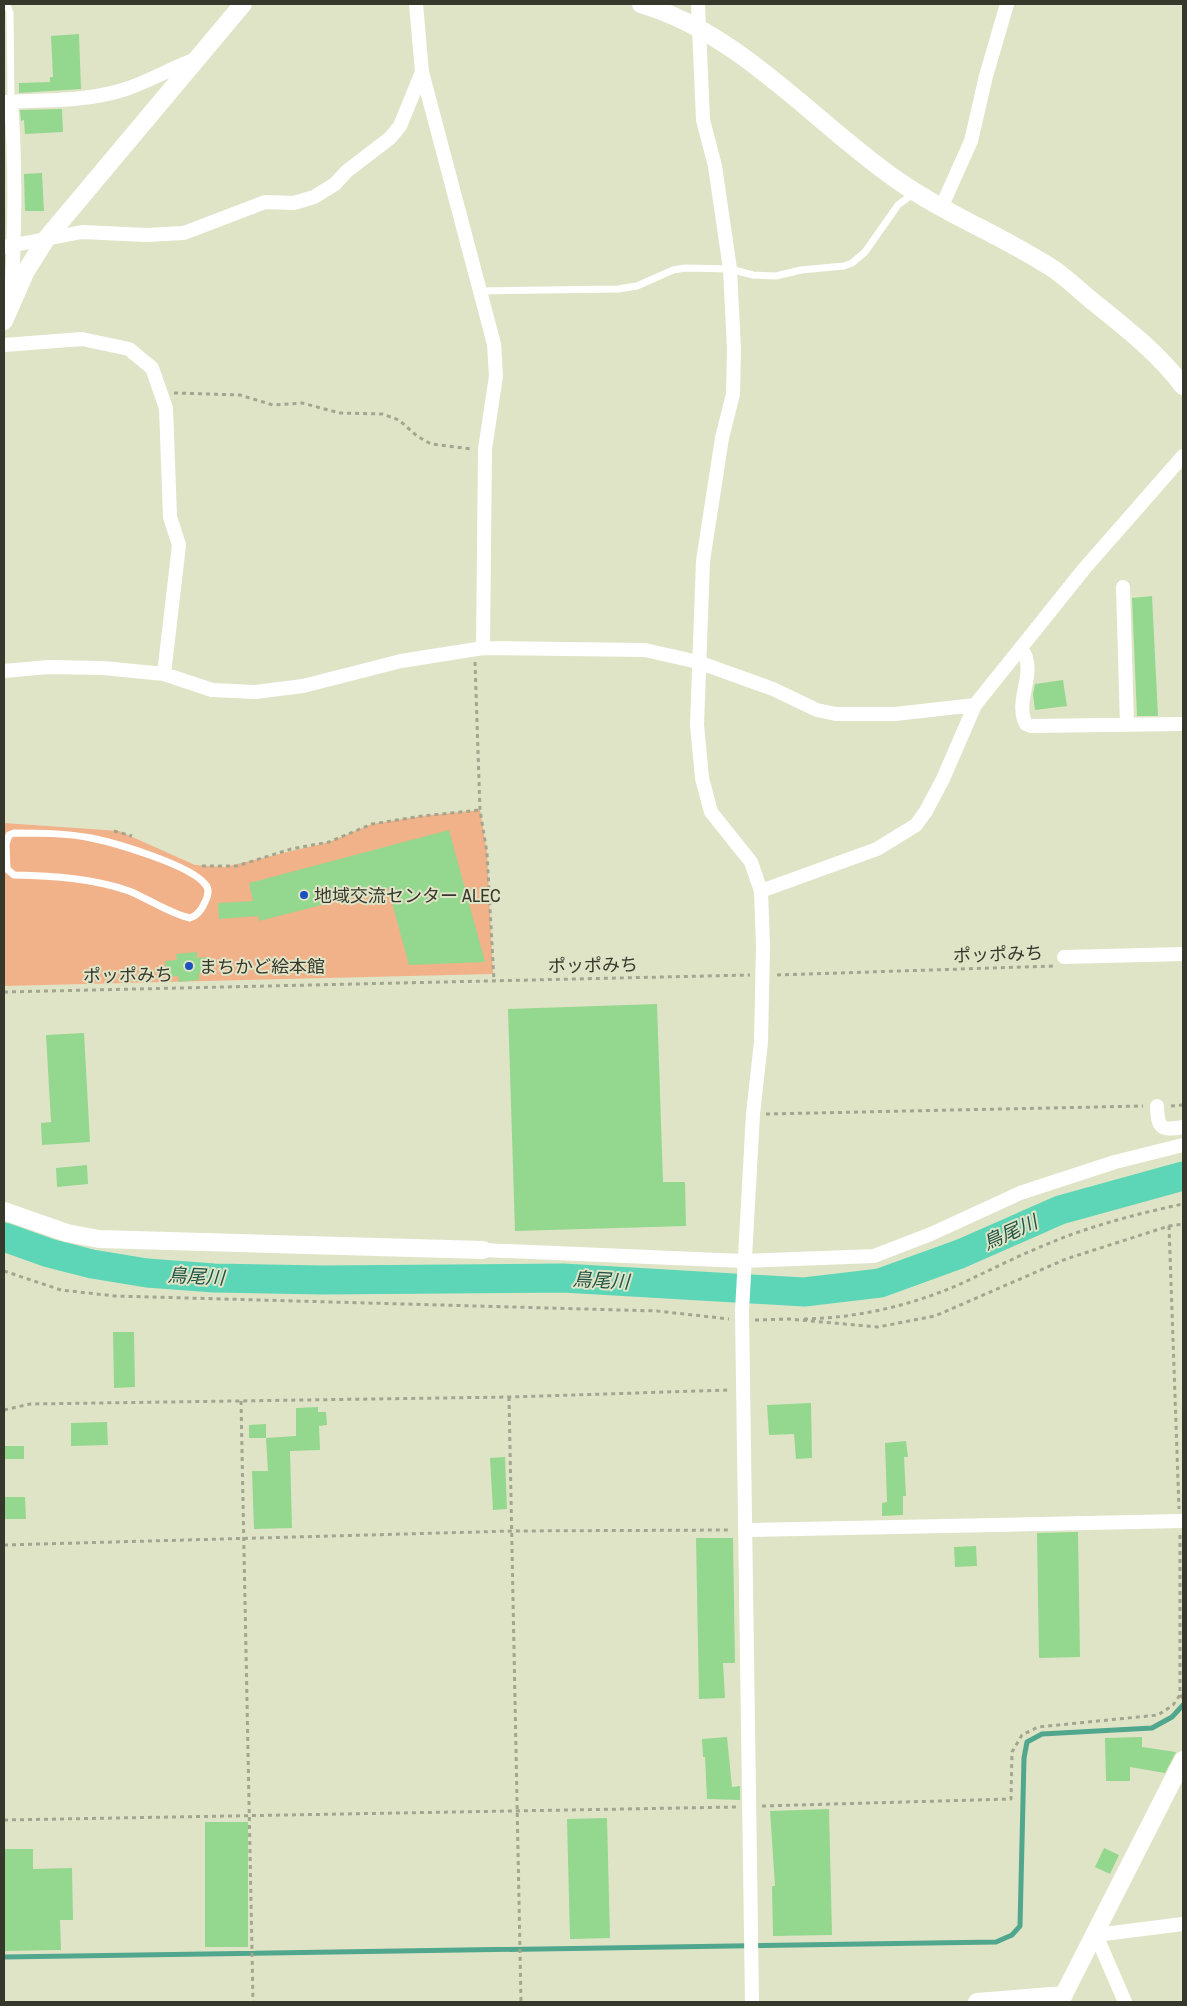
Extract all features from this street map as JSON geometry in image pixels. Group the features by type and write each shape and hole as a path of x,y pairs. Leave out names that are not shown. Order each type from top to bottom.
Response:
{"street":[{"path":"4,321 26,271 46,240 243,4"},
{"path":"416,4 422,72 494,344 496,362 485,449 479,648"},
{"path":"641,4 662,10 700,29 739,54 850,145 915,193 1055,270 1144,344 1183,386"},
{"path":"698,4 703,120 715,166 730,269 734,350 733,394 722,438 702,560 697,725 702,778 711,812 751,862 761,891 763,975 761,1042 743,1265 742,1316 751,1806 752,2002"},
{"path":"941,208 971,141 986,76 1007,4"},
{"path":"11,303 9,247 14,143 7,101 78,100 102,96 126,89 198,59"},
{"path":"9,247 82,232 146,235 184,233 265,202 294,203 314,197 335,184 347,171 390,138 400,126 422,72"},
{"path":"4,346 82,339 116,344 129,349 152,368 162,392 166,408 170,517 179,545 164,674"},
{"path":"761,891 877,849 916,825 926,811 943,779 975,705 1084,570 1183,456"},
{"path":"1122,587 1127,725"},
{"path":"4,671 48,668 103,668 164,674 212,690 255,692 302,686 401,661 479,648 645,650 698,662 772,689 817,710 836,714 895,714 975,705"},
{"path":"1021,648 1027,656 1029,664 1023,710 1023,718 1026,724 1031,726 1183,724"},
{"path":"1060,961 1183,954"},
{"path":"1157,1106 1158,1123 1161,1126 1171,1130 1183,1127"},
{"path":"4,1211 67,1233 108,1240 483,1250 743,1265 874,1256 932,1234 1020,1193 1115,1162 1183,1145"},
{"path":"746,1530 1182,1521"},
{"path":"977,2002 1062,1998 1096,1935 1183,1760"},
{"path":"1096,1935 1183,1924"},
{"path":"1096,1935 1126,2002"}],"lane":[{"path":"7,4 10,13 7,101"},
{"path":"480,291 601,291 638,286 673,270 685,268 730,269 753,275 776,276 852,263 865,252 898,205 915,193"},
{"path":"14,833 91,838 128,846 163,861 204,882 208,892 206,902 197,914 190,918 140,896 96,882 54,876 14,875 9,872 5,858 7,839 14,833"}],"path":[{"path":"162,392 240,395 273,405 302,403 340,413 382,414 399,420 417,436 431,444 444,447 485,449"},
{"path":"479,648 480,810 487,853 494,981"},
{"path":"195,865 213,868 237,866 291,850 329,842 372,824 431,814 480,810"},
{"path":"110,830 124,832 141,840"},
{"name":"ポッポみち","path":"4,992 763,975 1060,961"},
{"path":"754,1114 1183,1105"},
{"path":"789,1319 827,1318 917,1300 969,1280 995,1266 1070,1235 1183,1204"},
{"path":"4,1271 61,1290 115,1296 657,1311 789,1319 878,1327 935,1316 1066,1259 1169,1226 1183,1224"},
{"path":"4,1820 751,1806 1011,1799 1012,1752 1022,1735 1038,1727 1158,1715 1182,1696 1182,1521 1169,1226"},
{"path":"4,1410 30,1404 509,1397 743,1389"},
{"path":"509,1397 521,2002"},
{"path":"241,1400 253,2002"},
{"path":"4,1545 513,1531 746,1530"}],"shaded area":[{"path":"480,810 487,853 493,974 4,986 4,823 119,831 195,865 225,867 329,842 372,824 422,816"}],"building":[{"path":"79,34 81,89 19,93 19,83 50,82 50,77 53,77 51,36"},
{"path":"62,109 63,132 25,134 24,120 21,121 20,110"},
{"path":"42,173 44,211 25,211 24,174"},
{"path":"1152,596 1158,716 1137,716 1132,598"},
{"path":"1063,680 1067,706 1035,710 1033,694 1035,684"},
{"name":"地域交流センター ALEC","path":"449,830 485,962 409,965 388,888 259,921 258,916 219,919 218,903 253,901 249,883"},
{"name":"まちかど絵本館","path":"197,952 197,958 211,957 212,972 199,973 199,980 179,982 178,976 167,977 165,961 177,960 176,954"},
{"path":"657,1004 663,1182 685,1182 686,1226 515,1231 508,1009"},
{"path":"84,1033 90,1142 42,1145 41,1123 51,1122 46,1035"},
{"path":"87,1165 88,1184 57,1187 56,1168"},
{"path":"113,1332 134,1332 135,1387 114,1388"},
{"path":"811,1403 812,1458 796,1459 794,1434 769,1435 767,1405"},
{"path":"318,1407 318,1412 326,1412 327,1425 319,1426 320,1450 290,1451 292,1528 254,1529 252,1471 268,1471 266,1438 296,1436 296,1408"},
{"path":"107,1422 108,1445 71,1446 71,1423"},
{"path":"266,1424 266,1438 249,1438 249,1425"},
{"path":"906,1441 908,1457 904,1457 906,1496 903,1496 903,1515 882,1516 882,1503 887,1502 885,1443"},
{"path":"4,1446 24,1446 24,1459 4,1459"},
{"path":"505,1457 507,1509 493,1510 490,1458"},
{"path":"4,1497 25,1497 26,1519 4,1519"},
{"path":"1078,1532 1080,1657 1039,1658 1037,1533"},
{"path":"696,1538 733,1538 735,1663 723,1663 725,1698 699,1699"},
{"path":"976,1546 977,1566 955,1567 954,1547"},
{"path":"727,1737 732,1787 740,1786 740,1800 707,1799 702,1739"},
{"path":"1142,1737 1142,1747 1176,1752 1165,1773 1130,1767 1130,1781 1106,1781 1105,1738"},
{"path":"829,1809 832,1935 773,1936 772,1886 775,1886 770,1811"},
{"path":"607,1818 610,1938 570,1939 567,1819"},
{"path":"205,1822 248,1822 248,1947 205,1947"},
{"path":"1104,1848 1119,1855 1110,1874 1095,1867"},
{"path":"4,1849 33,1849 33,1869 72,1868 73,1920 60,1920 61,1950 4,1951"}],"waterway":[{"name":"鳥尾川","path":"4,1237 49,1253 92,1264 147,1273 214,1278 323,1280 563,1278 804,1292 880,1283 960,1254 1060,1210 1183,1176"},
{"path":"4,1957 996,1942 1012,1935 1020,1926 1024,1758 1027,1742 1042,1734 1152,1728 1172,1717 1183,1705"}],"place":[{"name":"地域交流センター ALEC","path":"304,895"},
{"name":"まちかど絵本館","path":"189,966"}]}
